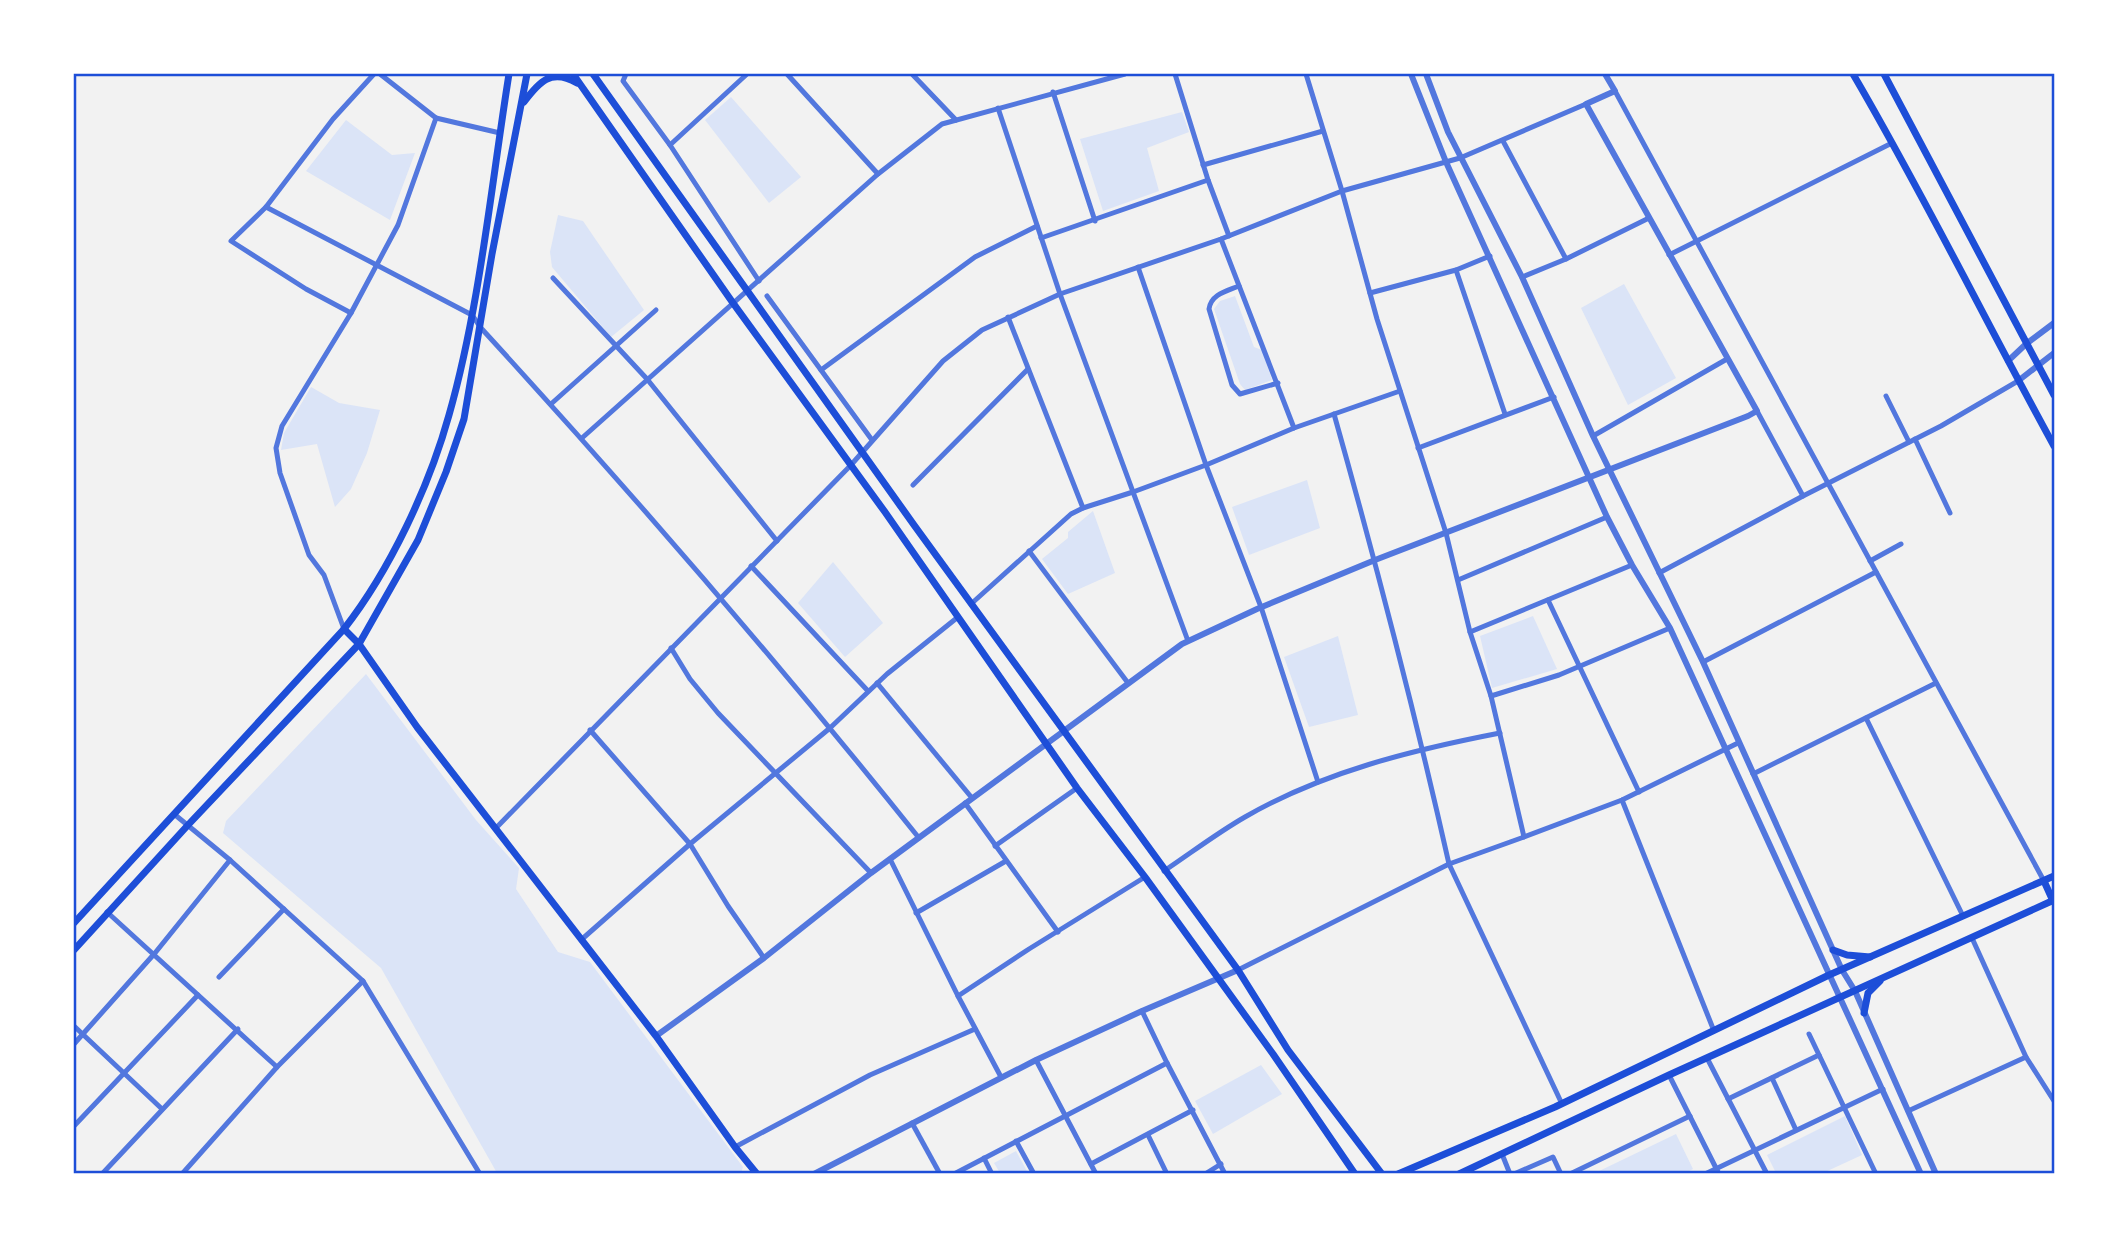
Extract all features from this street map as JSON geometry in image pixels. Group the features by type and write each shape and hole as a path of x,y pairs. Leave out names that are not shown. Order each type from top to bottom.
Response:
{"main road":[{"path":"74,923 344,629 359,609 402,535 431,468 449,415 471,315 509,74"},
{"path":"74,950 359,644 418,540 464,419 527,74"},
{"path":"573,74 1077,788 1146,877 1355,1174"},
{"path":"593,74 1063,733 1238,971 1288,1050 1382,1174"},
{"path":"1853,74 2054,446"},
{"path":"1884,74 2054,395"},
{"path":"521,105 539,82 548,78 570,79 581,86"},
{"path":"344,629 359,644 418,727 656,1036 757,1174"},
{"path":"1398,1174 1562,1104 1829,975 2054,876"},
{"path":"1459,1174 1669,1075 2054,901 2043,881"},
{"path":"1833,950 1847,955 1870,957"},
{"path":"1864,1013 1868,993 1885,977"}],"street":[{"path":"351,313 306,289 231,241 266,207 333,119 374,74"},
{"path":"380,74 436,118 500,133"},
{"path":"626,74 623,81 670,145 759,281"},
{"path":"670,145 747,74"},
{"path":"787,74 878,174"},
{"path":"912,74 956,120"},
{"path":"1097,74 1100,80"},
{"path":"582,438 878,174 942,124 1125,74"},
{"path":"1175,74 1203,165 1229,236"},
{"path":"1306,74 1370,293 1446,533 1470,632 1491,696 1524,837"},
{"path":"1411,74 1446,162 1607,517 1670,628 1921,1174"},
{"path":"1426,74 1460,158 1522,277 1593,436 1703,662 1936,1174"},
{"path":"1605,74 2043,881"},
{"path":"496,828 851,465 943,361 982,330 1060,294 1221,239 1342,191 1460,158 1615,91"},
{"path":"1053,92 1095,221"},
{"path":"1586,104 1803,496"},
{"path":"998,108 1060,294 1188,641"},
{"path":"344,629 324,575 309,555 280,473 276,448 282,426 351,313 398,225 436,118"},
{"path":"1203,165 1324,131"},
{"path":"1503,141 1566,259"},
{"path":"1670,255 1892,143"},
{"path":"1041,238 1208,180"},
{"path":"266,207 471,315 582,438 830,728 919,838"},
{"path":"1522,277 1566,259 1649,218"},
{"path":"821,370 975,257 1037,226"},
{"path":"1221,239 1294,428"},
{"path":"1370,293 1456,270 1490,256"},
{"path":"1138,267 1206,465 1261,607 1318,782"},
{"path":"1456,270 1506,414"},
{"path":"553,278 647,379 778,541"},
{"path":"1239,286 1214,297 1210,301 1209,309 1232,385 1240,394 1246,394 1278,383"},
{"path":"767,296 872,440"},
{"path":"551,404 656,310"},
{"path":"1008,317 1083,508"},
{"path":"2008,362 2054,323"},
{"path":"1659,573 1912,441 2018,381 2054,353"},
{"path":"1593,436 1727,359"},
{"path":"913,485 1028,369"},
{"path":"971,604 1071,514 1083,508 1133,492 1294,428 1400,391"},
{"path":"1886,396 1950,513"},
{"path":"1418,448 1554,397"},
{"path":"656,1036 764,958 965,803 1188,641 1261,607 1375,560 1756,411"},
{"path":"1334,414 1375,560 1423,748 1449,864 1562,1104"},
{"path":"1458,580 1607,517"},
{"path":"1870,561 1901,544"},
{"path":"1029,551 1128,683"},
{"path":"1470,632 1632,565"},
{"path":"751,566 868,691"},
{"path":"1703,662 1876,572"},
{"path":"1548,600 1639,792"},
{"path":"581,940 690,844 830,728 877,683 958,617"},
{"path":"1491,696 1559,675 1670,628"},
{"path":"671,648 704,696 871,873"},
{"path":"877,683 972,798"},
{"path":"1753,774 1936,683"},
{"path":"1866,718 1963,916"},
{"path":"590,730 690,844 764,958"},
{"path":"1164,871 1245,817 1318,782 1423,748 1500,733"},
{"path":"814,1174 1036,1060 1142,1011 1238,971 1449,864 1622,800 1738,743"},
{"path":"995,846 1077,788"},
{"path":"1622,800 1714,1031"},
{"path":"965,803 1058,932"},
{"path":"174,814 230,860 363,981 480,1174"},
{"path":"890,859 958,996 1002,1077"},
{"path":"74,1044 155,953 230,860"},
{"path":"916,913 1006,861"},
{"path":"958,996 1146,877"},
{"path":"219,977 284,909"},
{"path":"107,912 277,1067"},
{"path":"1972,938 2026,1058 2054,1101"},
{"path":"182,1174 277,1067 363,981"},
{"path":"74,1126 198,995"},
{"path":"1142,1011 1225,1174"},
{"path":"74,1026 162,1109"},
{"path":"102,1174 238,1029"},
{"path":"735,1147 870,1075 975,1029"},
{"path":"1809,1034 1876,1174"},
{"path":"1728,1099 1819,1055"},
{"path":"1707,1058 1767,1174"},
{"path":"1908,1111 2026,1058"},
{"path":"1036,1060 1096,1174"},
{"path":"954,1174 1167,1063"},
{"path":"1669,1075 1717,1171"},
{"path":"1772,1078 1796,1130"},
{"path":"1705,1174 1717,1171 1754,1150 1883,1089"},
{"path":"1091,1164 1193,1111"},
{"path":"1570,1174 1690,1116"},
{"path":"912,1123 940,1174"},
{"path":"1148,1135 1167,1174"},
{"path":"1016,1141 1034,1174"},
{"path":"1502,1154 1512,1174 1553,1157 1561,1174"},
{"path":"984,1158 992,1174"},
{"path":"1205,1174 1220,1164"}],"shaded area":[{"path":"731,97 801,177 769,203 705,120"},
{"path":"1182,112 1189,132 1147,148 1159,191 1103,211 1080,139"},
{"path":"346,120 392,155 415,153 390,220 306,171"},
{"path":"558,215 583,221 644,310 611,337 552,267 550,252"},
{"path":"1624,284 1676,378 1628,405 1581,308"},
{"path":"1235,296 1254,347 1262,350 1272,380 1245,390 1240,384 1214,309 1220,301"},
{"path":"311,387 339,403 380,410 367,453 351,489 335,507 317,444 281,450 284,433"},
{"path":"1307,480 1320,528 1249,555 1232,507"},
{"path":"1093,511 1115,573 1068,594 1042,559 1068,538 1068,532"},
{"path":"833,562 883,623 845,657 798,603"},
{"path":"1533,616 1557,669 1492,688 1480,636"},
{"path":"1338,636 1358,715 1309,727 1284,657"},
{"path":"366,674 476,820 519,868 516,889 558,952 590,962 743,1167 741,1173 497,1173 381,968 223,833 226,821"},
{"path":"1261,1065 1282,1094 1213,1134 1195,1101"},
{"path":"1845,1116 1862,1155 1823,1173 1776,1173 1767,1155"},
{"path":"1676,1134 1693,1169 1685,1173 1595,1173"},
{"path":"1016,1151 1028,1173 1000,1173 994,1163"}]}
